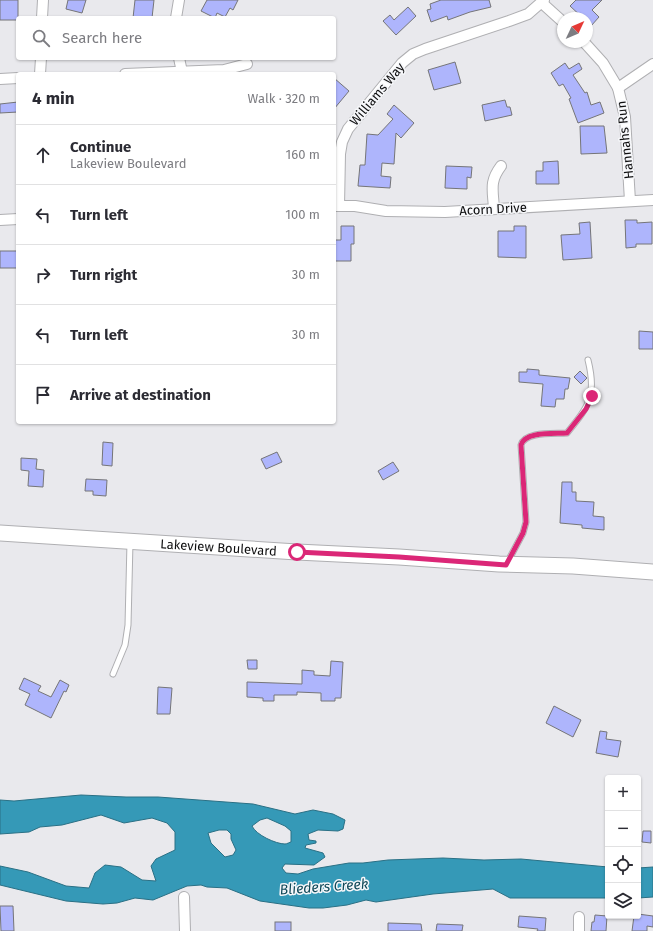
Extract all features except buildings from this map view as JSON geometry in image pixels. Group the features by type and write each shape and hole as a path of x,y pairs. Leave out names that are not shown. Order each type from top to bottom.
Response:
{"street":[{"path":"42,16 43,0"},
{"path":"176,16 179,0"},
{"path":"543,1 557,16"},
{"name":"Williams Way","path":"337,206 342,142 348,129 402,62 413,54 425,49 509,22 528,14 543,1"},
{"name":"Hannahs Run","path":"589,48 603,63 618,88 625,118 630,201"},
{"path":"40,72 41,60"},
{"path":"179,60 182,72 224,70 247,64"},
{"path":"618,88 653,64"},
{"path":"0,79 16,78"},
{"path":"494,209 492,181 494,175 501,166"},
{"name":"Acorn Drive","path":"337,206 355,206 386,211 445,212 653,200"},
{"path":"0,220 16,219"},
{"name":"Lakeview Boulevard","path":"0,533 506,565 573,566 653,572"},
{"path":"184,897 185,931"},
{"path":"579,917 579,931"}],"lane":[{"path":"506,565 523,533 526,522 521,445 522,440 526,437 538,434 567,433 586,409 592,396 592,375 588,360"},
{"path":"113,674 125,645 128,625 130,541"}],"water":[{"name":"Blieders Creek","path":"81,795 158,797 253,804 295,814 313,810 333,814 345,820 343,829 338,831 318,830 308,834 309,840 316,841 316,843 306,845 305,848 323,853 325,857 314,865 285,864 282,868 286,873 298,874 313,869 349,863 388,860 443,858 484,860 521,859 605,867 605,898 510,898 493,889 433,894 376,902 366,900 347,905 309,908 260,901 227,888 207,887 201,885 187,886 153,900 135,898 117,903 103,904 66,901 0,885 0,866 28,872 66,886 89,888 95,873 105,865 121,867 142,880 156,881 151,866 156,859 175,850 175,832 167,823 152,818 124,823 101,815 62,825 40,827 29,832 0,834 0,800 14,801","holes":["267,818 285,826 291,831 291,842 285,844 262,836 252,826 260,820","219,830 227,830 231,834 231,839 236,850 233,855 225,857 211,843 208,833"]},
{"path":"653,867 653,897 641,898 641,868"}],"route":[{"path":"297,552 399,557 506,565 523,533 526,522 521,445 522,440 526,437 538,434 567,433 586,409 592,396"}]}
